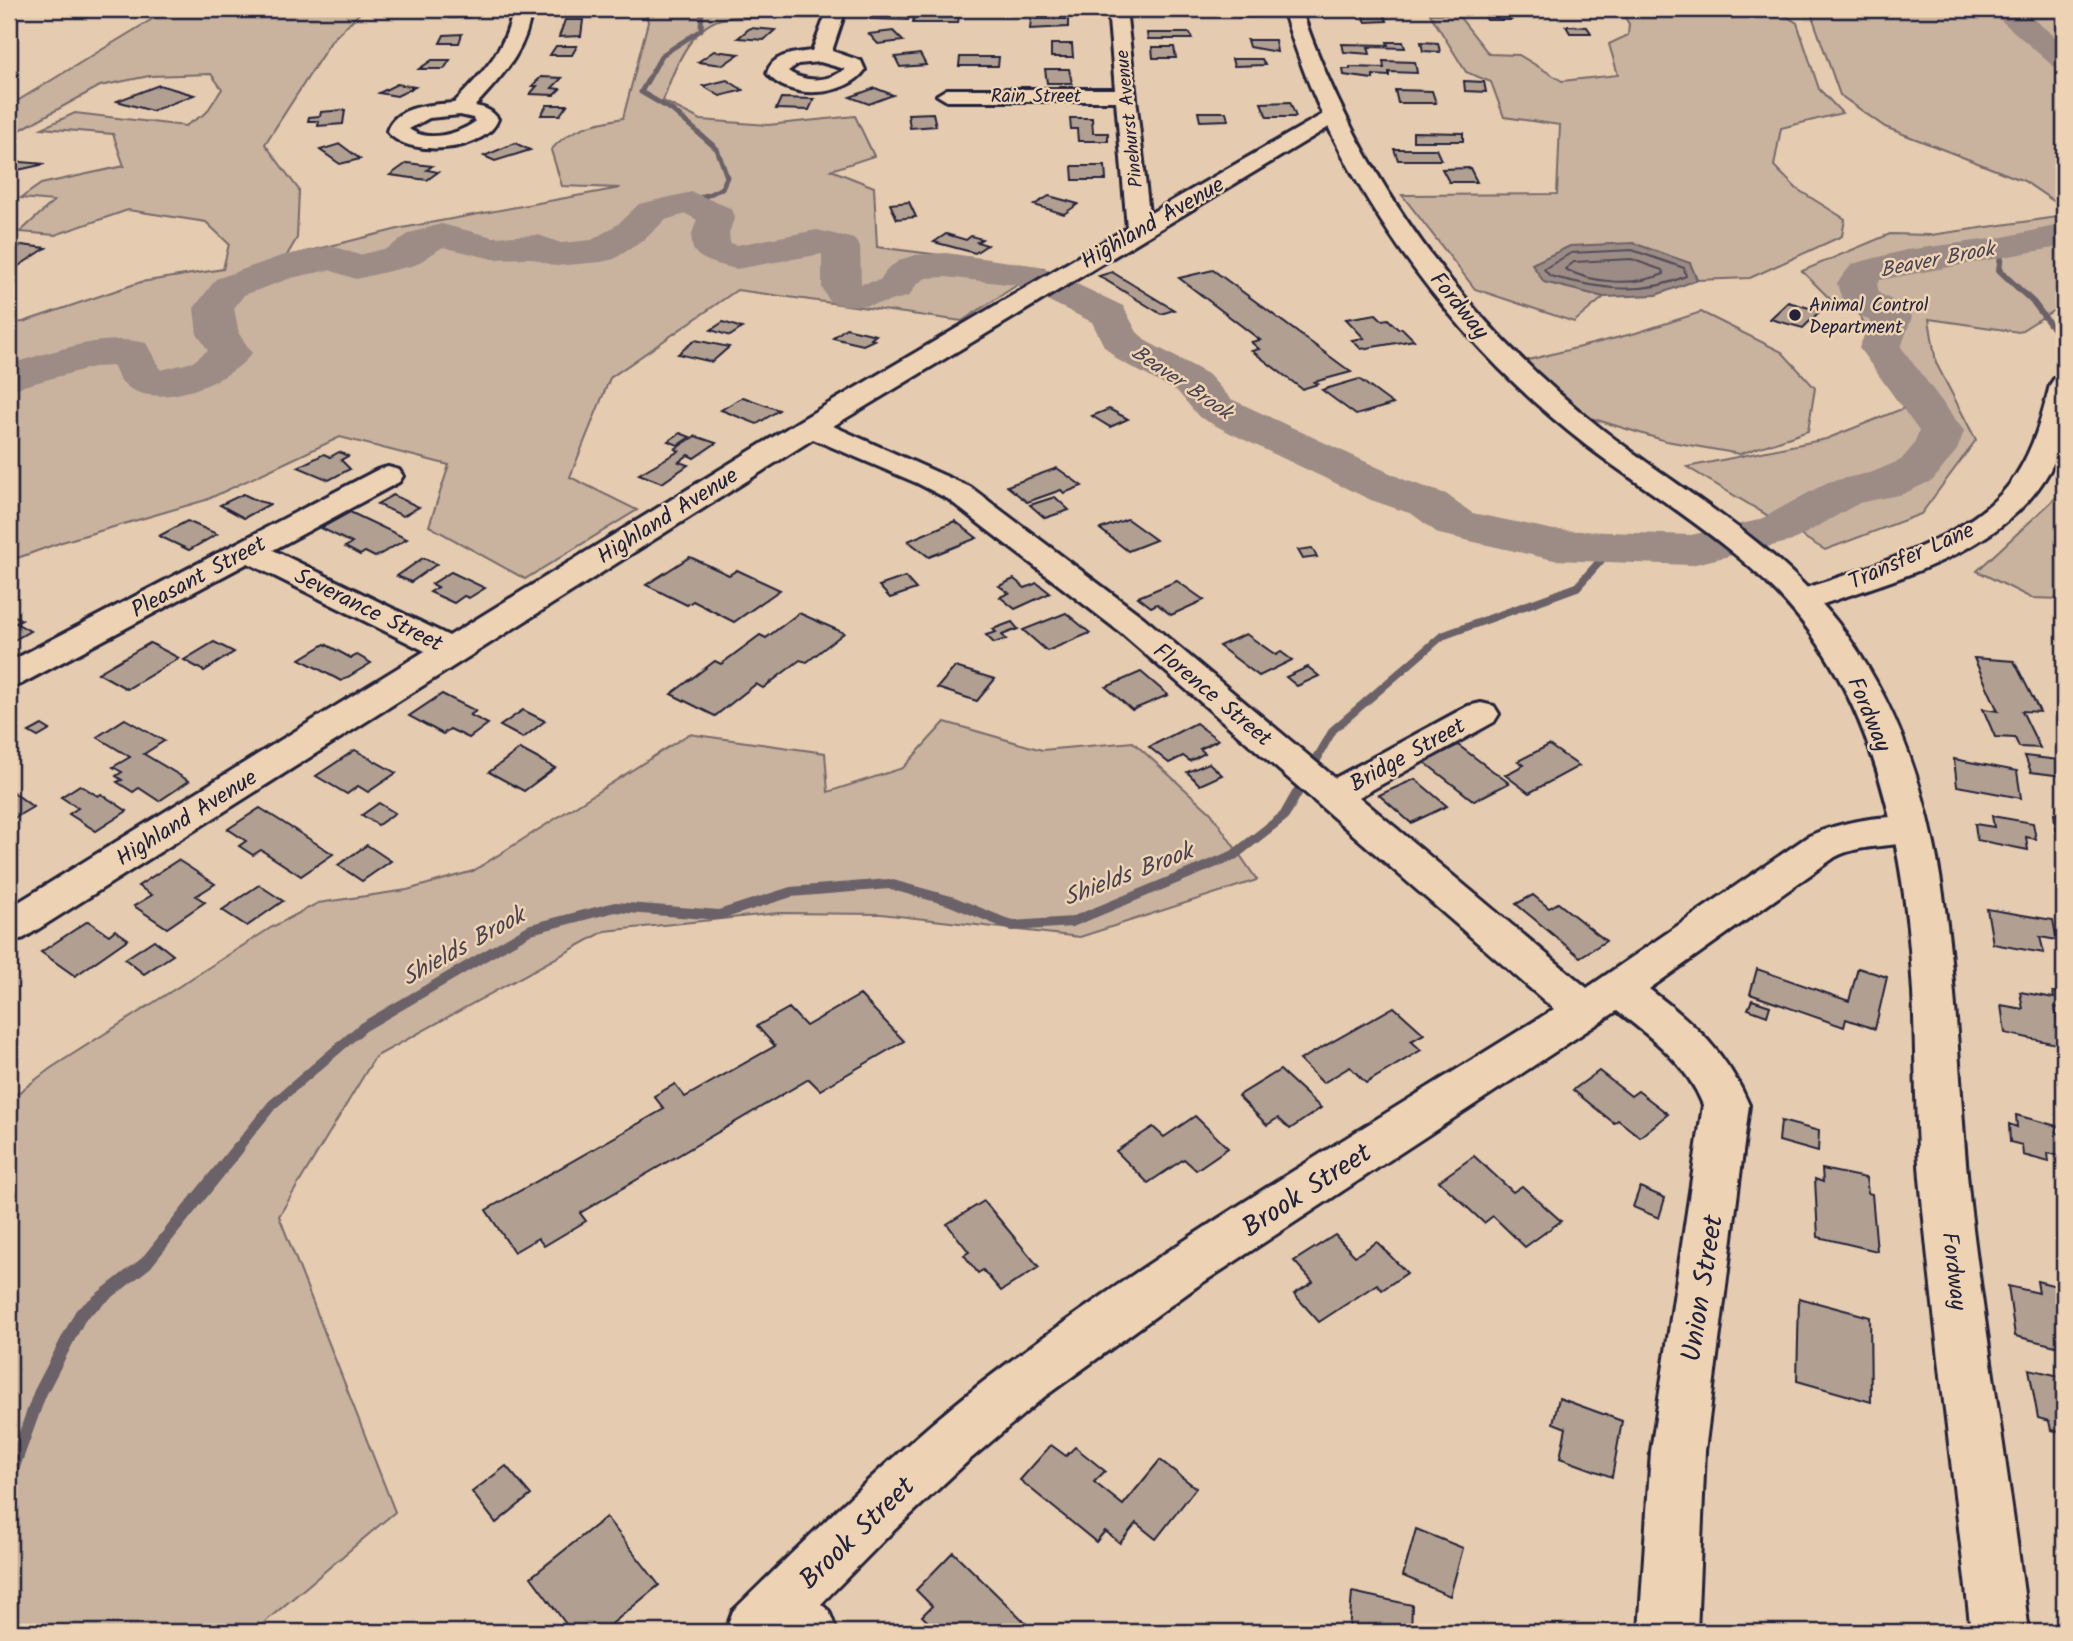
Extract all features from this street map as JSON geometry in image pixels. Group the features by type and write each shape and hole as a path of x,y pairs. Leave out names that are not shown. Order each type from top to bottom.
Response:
{"street":[{"path":"460,109 507,55 520,27 522,9"},
{"path":"820,56 837,9"},
{"name":"Pinehurst Avenue","path":"1117,9 1139,229"},
{"name":"Fordway","path":"1292,9 1333,118 1410,241 1481,333 1527,382 1576,424 1754,552 1803,600 1833,640 1875,718 1910,830 1926,896 1934,975 1941,1147 2000,1632"},
{"name":"Rain Street","path":"947,95 1126,94"},
{"name":"Highland Avenue","path":"9,928 808,427 1139,229 1333,118"},
{"name":"Transfer Lane","path":"1803,600 1933,551 1972,532 2001,509 2024,485 2040,459 2064,385"},
{"name":"Florence Street","path":"808,427 883,456 959,493 1132,625 1316,781 1601,1000"},
{"name":"Pleasant Street","path":"9,676 388,476"},
{"name":"Severance Street","path":"247,550 452,651"},
{"name":"Bridge Street","path":"1316,781 1482,713"},
{"name":"Brook Street","path":"781,1623 869,1516 948,1444 1026,1380 1179,1272 1601,1000 1821,847 1841,836 1910,830"},
{"name":"Union Street","path":"1601,1000 1690,1047 1709,1067 1726,1105 1678,1451 1668,1632"}],"shaded area":[{"path":"169,9 364,9 332,40 265,144 299,190 297,238 286,257 402,228 620,188 562,186 551,150 566,136 575,132 623,118 648,22 645,9 816,9 814,18 741,17 721,19 710,24 683,53 663,101 701,120 768,125 855,116 874,156 831,170 874,187 877,247 1043,268 962,321 737,290 610,378 570,477 637,510 525,579 429,526 449,465 340,437 206,500 62,542 9,561 9,323 23,322 141,282 223,269 229,244 206,222 128,210 55,235 20,232 54,201 21,198 41,184 124,166 113,134 42,128 75,113 185,126 206,113 222,89 211,74 149,76 100,86 9,136 9,106"},
{"path":"1620,9 1775,9 1797,23 1819,89 1842,113 1781,128 1774,166 1797,189 1845,219 1842,236 1750,278 1697,280 1690,263 1545,282 1604,297 1574,322 1475,289 1402,195 1557,194 1560,125 1504,117 1491,82 1466,72 1430,14 1457,14 1489,54 1519,55 1562,81 1618,75 1609,44 1628,35 1629,24"},
{"path":"1802,9 2064,9 2064,208 2024,181 1885,127 1840,95 1811,13"},
{"path":"2064,216 2064,304 2019,332 1929,319 1936,363 1976,440 1921,514 1825,550 1687,467 1826,439 1907,407 1853,302 1833,302 1802,271 1890,234 1931,235"},
{"path":"1701,312 1782,352 1815,388 1808,431 1740,454 1666,441 1584,416 1520,362 1636,333"},
{"path":"2064,490 2064,599 2031,598 1977,571"},
{"path":"945,722 1042,750 1133,742 1211,813 1257,880 1080,937 881,914 779,913 605,931 375,1057 279,1216 395,1512 253,1632 9,1632 9,1100 51,1068 272,927 318,903 407,890 473,871 689,734 825,753 828,792 903,768"}],"water":[{"path":"1633,243 1690,263 1697,280 1656,295 1604,297 1544,282 1532,264 1570,246"}],"building":[{"path":"80,9 104,9 87,16 70,12"},
{"path":"1236,9 1252,9 1254,17 1238,17"},
{"path":"1480,9 1503,9 1511,20 1487,20"},
{"path":"472,10 469,17 449,18 451,11"},
{"path":"1382,11 1387,21 1366,22 1361,12"},
{"path":"871,15 910,16 908,20 870,19"},
{"path":"914,15 959,15 958,23 913,23"},
{"path":"1031,19 1068,19 1068,27 1030,29"},
{"path":"565,20 583,20 581,36 559,37"},
{"path":"1566,26 1587,27 1591,33 1570,33"},
{"path":"750,28 775,30 764,40 738,38"},
{"path":"893,31 903,41 878,44 869,34"},
{"path":"1147,33 1190,33 1192,39 1148,39"},
{"path":"462,34 459,43 440,43 444,35"},
{"path":"1247,40 1275,40 1277,52 1249,47"},
{"path":"1387,42 1403,42 1405,48 1368,47 1370,54 1344,52 1342,44 1388,45"},
{"path":"1421,42 1438,43 1440,52 1423,51"},
{"path":"1051,44 1072,44 1073,57 1051,57"},
{"path":"556,46 577,46 572,55 550,55"},
{"path":"1152,47 1174,47 1176,58 1153,58"},
{"path":"714,51 739,54 723,65 698,62"},
{"path":"920,54 926,65 900,67 895,57"},
{"path":"960,57 999,57 998,66 959,66"},
{"path":"1232,59 1262,59 1265,65 1234,66"},
{"path":"432,60 450,60 444,69 419,69"},
{"path":"1383,61 1415,62 1417,73 1389,72 1389,76 1373,75 1373,79 1344,75 1343,69 1350,67 1384,68"},
{"path":"1045,69 1069,69 1072,83 1047,83"},
{"path":"541,77 562,78 552,88 560,89 554,95 530,94 537,86 532,86"},
{"path":"727,80 743,90 720,96 703,86"},
{"path":"1464,81 1484,82 1486,92 1465,91"},
{"path":"397,84 415,87 397,96 379,93"},
{"path":"159,85 194,95 152,111 117,101"},
{"path":"875,88 893,95 869,104 850,97"},
{"path":"1395,90 1432,91 1436,103 1398,103"},
{"path":"781,98 814,99 809,110 776,109"},
{"path":"1290,102 1296,117 1267,117 1261,103"},
{"path":"547,105 567,105 560,115 541,115"},
{"path":"345,110 343,124 318,126 319,121 308,121 309,117 320,116 321,112"},
{"path":"1198,112 1226,112 1228,120 1200,121"},
{"path":"933,113 936,126 910,128 908,114"},
{"path":"1070,118 1092,118 1093,133 1108,133 1108,141 1078,141 1077,129 1071,129"},
{"path":"1413,132 1463,133 1463,141 1413,141"},
{"path":"515,143 530,150 495,161 484,156"},
{"path":"340,144 360,159 340,164 320,150"},
{"path":"1394,149 1436,149 1441,160 1398,160"},
{"path":"9,161 45,164 9,172"},
{"path":"407,163 432,166 427,170 438,172 427,180 390,175"},
{"path":"1072,166 1105,166 1106,180 1073,180"},
{"path":"1470,168 1477,182 1449,182 1442,169"},
{"path":"1049,196 1078,204 1064,214 1034,205"},
{"path":"909,202 916,217 897,219 890,204"},
{"path":"946,234 966,240 971,236 982,239 977,242 987,245 975,253 934,242"},
{"path":"21,245 46,248 14,269 9,268 9,253"},
{"path":"1213,270 1351,372 1314,382 1318,384 1302,389 1252,351 1259,349 1251,342 1260,340 1179,278"},
{"path":"1112,272 1174,310 1161,314 1099,276"},
{"name":"Animal Control Department","path":"1788,302 1820,311 1803,328 1770,319"},
{"path":"1376,314 1382,320 1388,319 1398,329 1402,328 1414,340 1361,349 1352,340 1364,338 1346,319"},
{"path":"723,322 742,328 730,336 711,330"},
{"path":"846,328 876,335 871,339 874,340 863,345 833,338"},
{"path":"695,340 729,347 712,362 678,354"},
{"path":"1359,379 1393,404 1356,415 1322,390"},
{"path":"743,397 779,410 757,424 721,410"},
{"path":"1109,409 1128,419 1110,427 1092,416"},
{"path":"680,433 690,437 678,445 668,441"},
{"path":"695,436 716,443 694,458 688,455 679,462 688,465 662,483 639,474 679,451 675,449"},
{"path":"339,452 348,456 341,460 350,469 329,480 298,467 324,454 330,457"},
{"path":"1057,468 1082,486 1027,502 1007,486"},
{"path":"243,494 270,504 244,518 220,505"},
{"path":"393,495 419,507 403,516 377,504"},
{"path":"1055,497 1069,510 1045,518 1030,505"},
{"path":"350,512 407,539 375,557 365,552 360,555 345,547 352,543 321,528"},
{"path":"1127,519 1156,540 1128,551 1100,529"},
{"path":"187,521 217,534 189,550 159,536"},
{"path":"955,521 977,538 929,557 908,541"},
{"path":"1312,548 1317,557 1303,559 1298,550"},
{"path":"690,557 729,575 737,570 780,590 734,622 693,601 687,605 646,585"},
{"path":"423,558 437,564 411,582 397,576"},
{"path":"451,572 485,588 454,603 430,592 438,587 432,584"},
{"path":"905,577 916,589 890,598 879,586"},
{"path":"1014,579 1025,588 1037,583 1050,593 1015,609 1000,597 1009,593 999,586"},
{"path":"1177,581 1204,600 1171,615 1157,604 1151,607 1138,597"},
{"path":"799,613 844,633 807,662 800,660 763,688 756,684 715,716 671,694 715,661 721,664 760,635 766,638"},
{"path":"1066,613 1090,633 1047,651 1023,630"},
{"path":"15,616 22,620 16,623 30,631 9,643 9,620"},
{"path":"1012,622 1018,629 1002,635 1006,639 994,643 986,635 996,632 993,629"},
{"path":"1246,634 1276,655 1281,652 1292,660 1259,676 1219,646"},
{"path":"214,642 234,652 204,671 184,660"},
{"path":"150,643 179,658 127,689 98,673"},
{"path":"325,644 351,658 357,655 371,663 341,681 300,659"},
{"path":"1974,658 2014,661 2040,712 2022,711 2040,748 2019,747 2015,738 1995,737 1983,709 1998,711"},
{"path":"955,667 995,679 977,701 937,688"},
{"path":"1308,667 1319,676 1297,686 1286,677"},
{"path":"1141,672 1168,695 1132,710 1106,687"},
{"path":"442,694 476,711 470,715 488,724 469,738 450,729 443,734 409,716"},
{"path":"523,710 545,721 523,738 500,726"},
{"path":"125,719 164,741 144,754 189,781 159,801 139,788 133,792 117,782 122,780 116,776 122,772 113,767 130,757 97,737"},
{"path":"1196,723 1218,740 1200,749 1205,753 1190,761 1183,756 1169,763 1149,747"},
{"path":"42,725 50,730 38,737 29,732"},
{"path":"1458,745 1509,783 1474,801 1424,762"},
{"path":"1549,745 1579,766 1529,793 1505,775 1524,765 1518,761"},
{"path":"520,749 555,768 524,791 489,772"},
{"path":"355,750 396,773 368,792 358,786 347,794 316,776"},
{"path":"2025,756 2058,760 2063,776 2031,772"},
{"path":"1954,759 2017,771 2021,798 1957,786"},
{"path":"1209,763 1222,775 1200,785 1187,772"},
{"path":"1415,779 1447,806 1411,823 1379,795"},
{"path":"80,785 98,796 101,794 127,811 96,831 69,814 78,808 61,797"},
{"path":"9,789 33,807 9,821"},
{"path":"379,803 395,813 378,825 362,815"},
{"path":"260,808 333,854 301,876 261,850 253,855 239,846 246,841 228,829"},
{"path":"2054,814 2064,816 2064,831 2056,830"},
{"path":"1992,816 2033,823 2036,839 2026,837 2028,850 1977,840 1975,824 1994,827"},
{"path":"367,845 391,861 362,881 338,865"},
{"path":"178,860 215,884 196,896 205,902 167,928 134,906 152,895 138,886"},
{"path":"259,885 283,901 247,926 222,910"},
{"path":"1533,895 1549,908 1558,903 1606,941 1580,957 1516,904"},
{"path":"1987,909 2053,920 2057,940 2040,937 2044,953 1993,944"},
{"path":"88,921 109,935 115,930 128,939 75,976 41,952"},
{"path":"154,940 173,955 144,974 125,959"},
{"path":"1858,968 1887,977 1875,1029 1846,1019 1844,1027 1750,994 1757,969 1849,1001"},
{"path":"2020,992 2054,998 2053,992 2064,994 2064,1009 2055,1007 2061,1045 2005,1033 2001,1005 2023,1009"},
{"path":"860,995 904,1041 820,1090 809,1079 580,1213 586,1221 544,1246 538,1238 514,1252 486,1210 664,1109 654,1096 675,1084 685,1097 775,1046 757,1026 789,1008 806,1026"},
{"path":"1752,1000 1770,1006 1767,1016 1748,1009"},
{"path":"1394,1007 1424,1034 1411,1041 1421,1050 1366,1083 1350,1067 1323,1083 1300,1060"},
{"path":"1280,1070 1321,1108 1290,1129 1278,1118 1267,1125 1238,1096"},
{"path":"1599,1071 1631,1096 1638,1091 1668,1114 1640,1137 1618,1120 1614,1123 1573,1090"},
{"path":"2016,1115 2057,1126 2057,1133 2064,1135 2064,1157 2048,1153 2049,1162 2023,1155 2022,1145 2010,1142 2009,1124 2017,1127"},
{"path":"1195,1116 1228,1148 1196,1170 1184,1159 1148,1183 1116,1151 1153,1127 1164,1137"},
{"path":"1781,1121 1819,1131 1818,1152 1779,1141"},
{"path":"1474,1156 1513,1192 1522,1186 1561,1221 1525,1247 1493,1216 1484,1223 1439,1181"},
{"path":"1822,1169 1866,1178 1868,1193 1872,1194 1877,1251 1818,1237 1815,1179 1823,1182"},
{"path":"1640,1187 1665,1198 1659,1218 1633,1207"},
{"path":"984,1201 1039,1267 1001,1291 983,1270 978,1273 964,1255 969,1252 947,1224"},
{"path":"1335,1235 1355,1256 1377,1242 1407,1273 1382,1290 1377,1284 1319,1322 1294,1294 1313,1282 1294,1261"},
{"path":"2037,1281 2064,1288 2064,1348 2015,1336 2008,1286 2039,1293"},
{"path":"1799,1298 1870,1317 1871,1402 1797,1381"},
{"path":"2029,1369 2064,1377 2064,1433 2051,1430 2049,1421 2038,1418"},
{"path":"1559,1398 1622,1421 1612,1477 1560,1458 1566,1428 1553,1423"},
{"path":"1051,1445 1066,1456 1075,1447 1105,1471 1094,1482 1123,1505 1160,1460 1196,1488 1156,1539 1136,1523 1120,1543 1105,1531 1096,1542 1020,1480"},
{"path":"506,1466 531,1495 496,1523 472,1492"},
{"path":"606,1517 659,1585 602,1632 572,1632 531,1577"},
{"path":"1416,1529 1463,1548 1450,1596 1403,1576"},
{"path":"953,1552 1033,1630 1031,1632 938,1632 922,1616 932,1606 916,1590"},
{"path":"1352,1592 1412,1605 1411,1632 1349,1632"}],"waterway":[{"path":"702,9 701,30 662,55 641,92 672,110 717,149 727,177 722,188 702,198"},
{"name":"Beaver Brook","path":"2003,9 2064,59"},
{"path":"692,203 705,196"},
{"name":"Beaver Brook","path":"9,377 91,355 131,352 137,372 154,385 208,371 231,353 218,334 214,308 230,287 281,268 332,258 356,267 401,257 423,241 441,235 493,248 538,246 555,255 601,251 631,232 652,212 677,204 692,203 717,216 710,233 712,250 736,257 817,241 841,247 841,282 844,294 863,296 895,288 901,277 916,267 946,265 1025,274 1109,315 1119,337 1133,351 1193,383 1215,408 1388,490 1429,504 1456,524 1554,545 1691,550 1775,531 1845,492 1886,484 1917,470 1934,450 1942,431 1880,348 1892,317 1861,299 1857,283 1866,272 1906,262 1998,249 2064,235"},
{"path":"2002,248 1999,270 2034,303 2061,339"},
{"name":"Shields Brook","path":"1317,758 1333,730 1442,636 1577,587 1611,549"},
{"name":"Shields Brook","path":"236,1150 272,1105 363,1027 531,929 615,907 719,915 791,892 889,884 951,901 1012,926 1072,922 1234,855 1284,816 1318,756"},
{"name":"Shields Brook","path":"9,1479 40,1393 81,1314 146,1263 238,1148"}],"place":[{"name":"Animal Control Department","path":"1795,315"}]}
